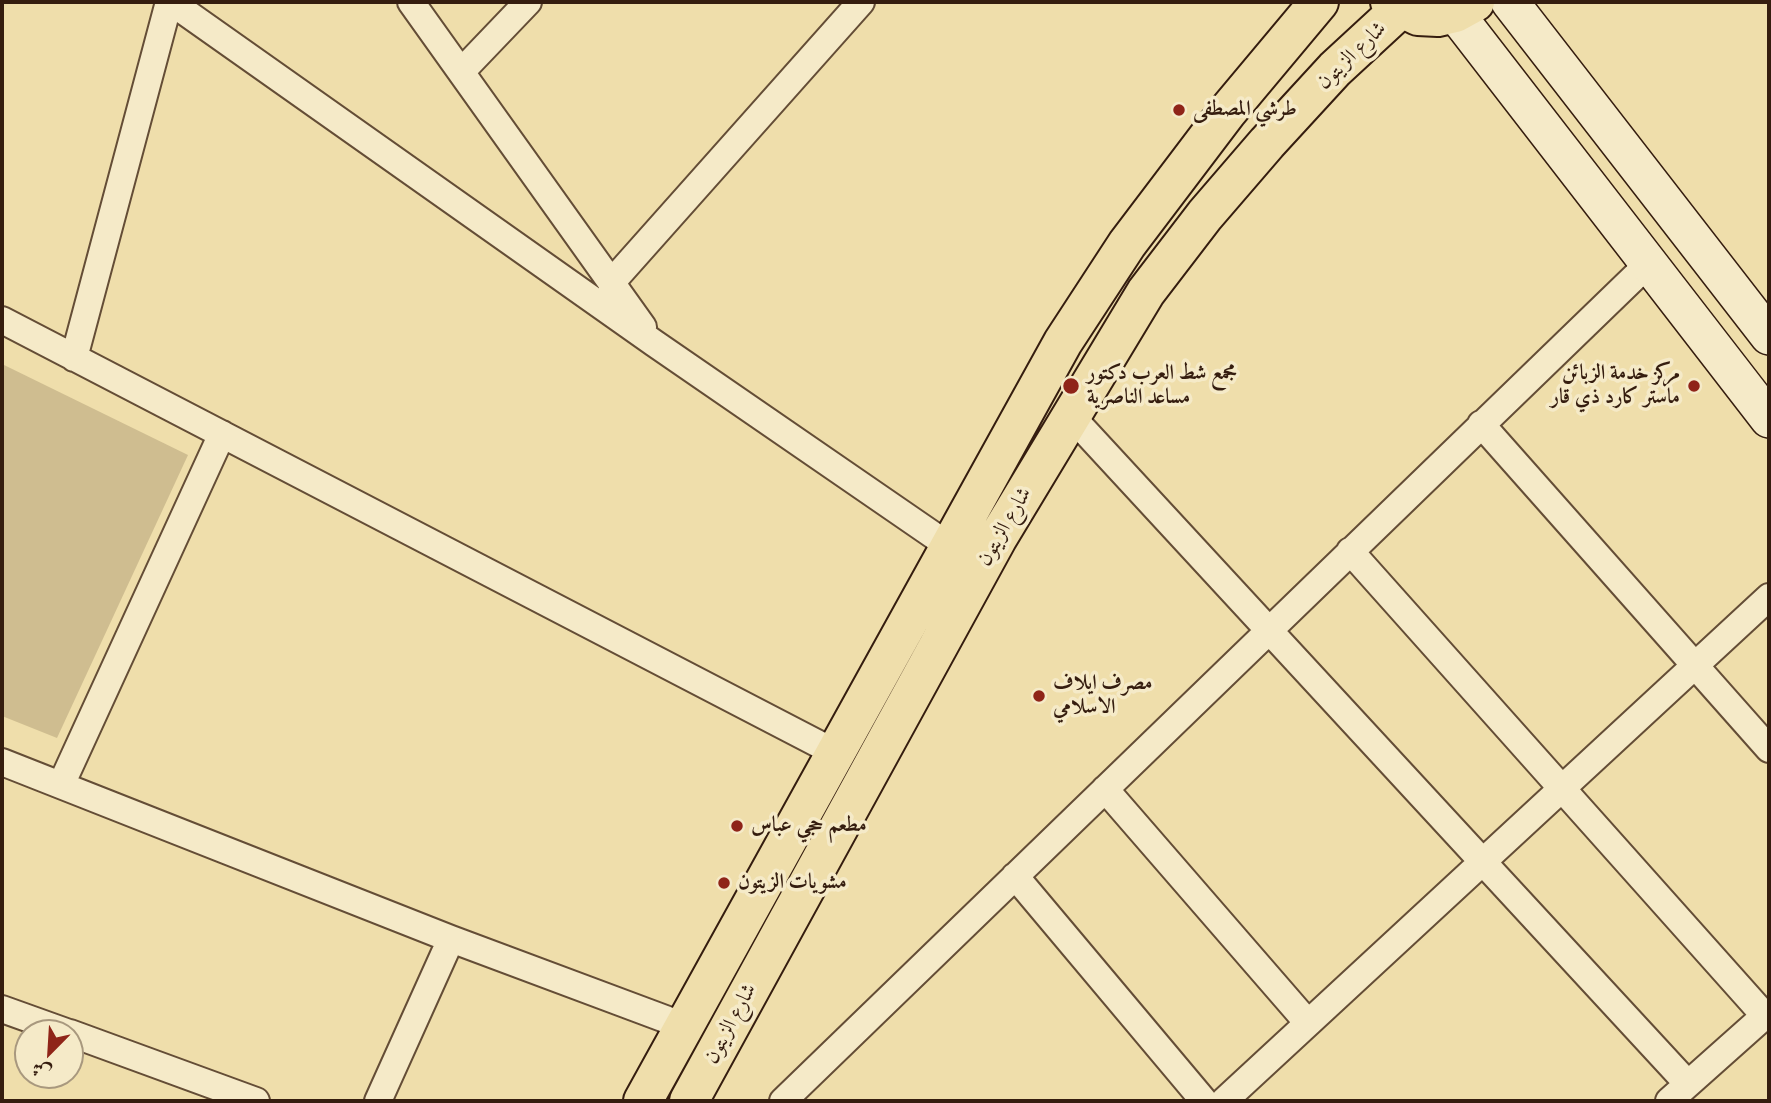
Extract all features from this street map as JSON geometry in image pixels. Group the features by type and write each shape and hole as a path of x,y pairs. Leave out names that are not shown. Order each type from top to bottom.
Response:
{"main road":[{"name":"شارع الزيتون","path":"643,1101 1063,342 1127,244 1227,112 1320,2"},
{"path":"1510,2 1769,336"},
{"name":"شارع الزيتون","path":"690,1101 867,772 1070,415 1146,292 1205,215 1395,6"},
{"path":"1395,6 1418,16 1438,17 1465,7 1648,264 1769,419"}],"street":[{"path":"74,358 170,2 654,343 949,546"},
{"path":"411,2 654,343"},
{"path":"461,72 528,2"},
{"path":"611,283 861,2"},
{"path":"783,1101 1648,264"},
{"path":"2,320 834,752"},
{"path":"1070,415 1483,862 1679,1093 1767,1014 1350,551"},
{"path":"1480,424 1769,748"},
{"path":"61,785 222,435"},
{"path":"1224,1101 1769,597"},
{"path":"2,762 451,939 684,1026"},
{"path":"1105,789 1308,1023"},
{"path":"1015,876 1204,1101"},
{"path":"378,1101 451,939"},
{"path":"2,1009 30,1019"},
{"path":"84,1038 256,1101"}],"shaded area":[{"path":"2,364 188,455 57,738 2,716"}],"place":[{"name":"طرشي المصطفى","path":"1179,110"},
{"name":"مجمع شط العرب دكتور مساعد الناصرية","path":"1071,386"},
{"name":"مركز خدمة الزبائن ماستر كارد ذي قار","path":"1694,386"},
{"name":"مصرف ايلاف الاسلامي","path":"1039,696"},
{"name":"مطعم حجي عباس","path":"737,826"},
{"name":"مشويات الزيتون","path":"724,883"}]}
